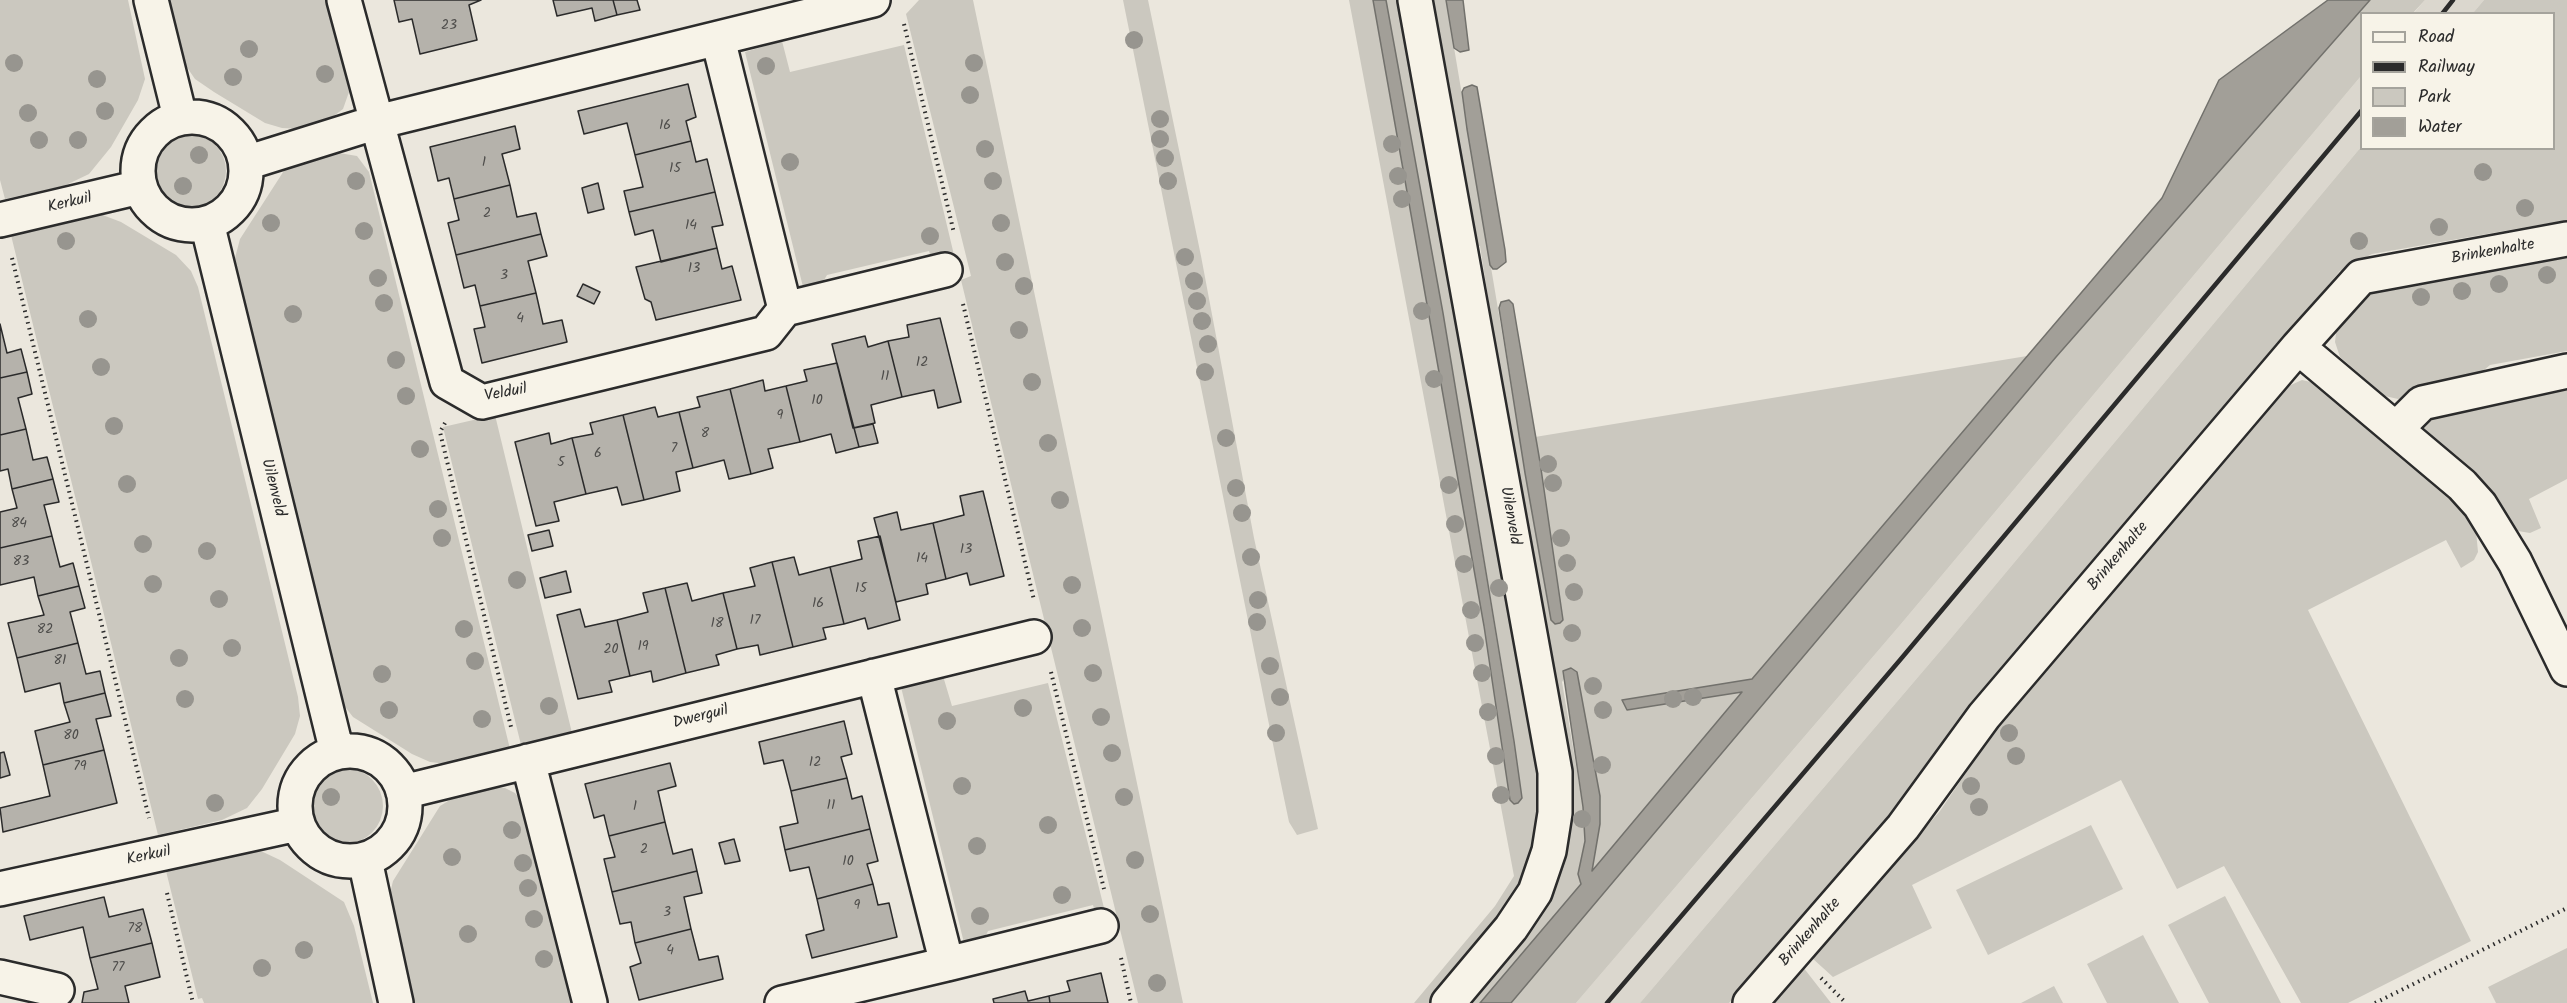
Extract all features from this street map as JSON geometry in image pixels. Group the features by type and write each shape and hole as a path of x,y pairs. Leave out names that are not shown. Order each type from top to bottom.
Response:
{"street":[{"path":"151,0 180,117"},
{"name":"Velduil","path":"344,0 447,382 482,402 766,333 785,309"},
{"path":"246,162 377,122 873,0"},
{"name":"Uilenveld","path":"1415,0 1555,772 1555,813 1549,851 1535,892 1511,928 1448,1003"},
{"path":"718,39 785,309 945,270"},
{"path":"180,117 197,117 215,121 230,131 240,145 246,162 246,178 242,193 222,217 207,223 191,225 167,219 147,202 140,187 137,170 140,152 149,136 163,124 180,117"},
{"name":"Kerkuil","path":"1,220 140,187"},
{"name":"Uilenveld","path":"207,223 337,752"},
{"name":"Brinkenhalte","path":"1750,1003 1902,827 1984,717 2298,347 2361,278 2567,239"},
{"path":"2298,347 2462,485 2480,505 2515,562 2567,669"},
{"path":"2396,429 2422,403 2567,371"},
{"name":"Dwerguil","path":"403,792 874,676 1036,624"},
{"path":"874,676 947,964"},
{"path":"337,752 370,755 385,764 396,776 403,792 405,814 398,833 384,850 364,860 348,862 332,859 317,851 305,839 297,824 294,806 297,788 307,772 320,759 337,752"},
{"path":"524,762 590,1003"},
{"name":"Kerkuil","path":"0,889 297,824"},
{"path":"364,860 396,1003"},
{"path":"782,1003 947,964 1104,913"},
{"path":"0,977 57,990"}],"path":[{"path":"904,23 955,238"},
{"path":"1,220 193,1003"},
{"path":"962,302 1036,624"},
{"path":"462,390 440,432 524,762"},
{"path":"1051,669 1104,913"},
{"path":"2376,1003 2567,908"},
{"path":"1120,955 1131,1003"},
{"path":"1828,985 1846,1003"}],"shaded area":[{"path":"2425,0 2484,0 2474,12 2415,12"},
{"path":"2360,77 2360,148 1947,643 1640,1003 1576,1003 1901,624"}],"green space":[{"path":"0,0 128,0 145,79 138,100 111,147 89,174 64,186 5,199 0,180"},
{"path":"167,0 328,0 349,92 343,109 331,118 301,127 301,129 282,128 265,123 214,92 195,79 186,66"},
{"path":"919,0 973,0 1183,1003 1138,1003 961,280 971,276 906,14"},
{"path":"1123,0 1148,0 1201,256 1254,538 1318,829 1297,835 1289,822 1280,779"},
{"path":"1349,0 1373,0 1484,626 1510,800 1514,804 1522,798 1502,665 1443,313 1386,0 1407,0 1544,778 1530,877 1433,1003 1414,1003 1495,906 1514,876"},
{"path":"1429,0 1446,0 1548,606 1563,619 1535,437 2027,356 1752,679 1623,700 1628,710 1742,692 1591,872 1600,824 1600,796 1577,672 1571,668 1562,682 1583,807 1585,841 1578,874 1581,884 1480,1003 1459,1003 1560,853 1489,328 1492,323 1480,246 1472,246"},
{"path":"2370,0 2425,0 2414,12 2360,12 2360,77 1901,624 1576,1003 1511,1003 2056,357"},
{"path":"2484,0 2567,0 2567,220 2372,254 2340,271 2140,508 1914,789 1729,1003 1640,1003 1947,643 2360,148 2360,150 2555,150 2555,12 2474,12"},
{"path":"782,41 790,72 904,45 954,255 933,264 929,251 827,275 817,292 805,295 745,52"},
{"path":"182,134 196,134 210,140 220,150 226,164 226,178 220,192 210,202 196,208 182,208 168,202 158,192 152,178 152,164 158,150 168,140"},
{"path":"333,152 357,156 369,172 510,749 448,764 430,762 412,754 353,717 339,699 235,270 235,258 240,239 287,166"},
{"path":"86,213 100,214 121,222 176,255 191,271 198,287 298,697 300,716 295,734 262,789 247,808 222,820 158,835 10,231"},
{"path":"2567,254 2567,351 2490,365 2466,385 2398,399 2385,396 2340,357 2335,342 2337,325 2362,296 2371,291"},
{"path":"2302,380 2315,383 2459,504 2476,531 2478,552 2474,560 2461,568 2446,540 2308,610 2471,941 2348,1003 2301,1003 2224,866 2177,889 2121,780 1912,885 1932,928 1833,977 1812,958 1940,811 1997,727 2282,389"},
{"path":"2567,383 2567,479 2529,499 2541,528 2530,533 2518,531 2477,475 2421,429 2426,412"},
{"path":"495,415 572,733 521,745 443,427"},
{"path":"943,676 952,706 1048,683 1106,916 1097,919 1093,905 988,931 980,947 966,951 901,687"},
{"path":"345,768 359,771 372,779 380,792 383,806 380,820 372,833 359,841 345,844 331,841 318,833 310,820 307,806 310,792 318,779 331,771"},
{"path":"492,787 505,788 515,793 523,802 573,1003 412,1003 392,921 389,898 393,881 440,806 458,795"},
{"path":"2091,825 2123,889 1988,955 1956,890"},
{"path":"247,849 263,852 280,860 344,902 354,926 373,1003 204,1003 202,998 198,999 165,867"},
{"path":"2225,896 2281,1003 2209,1003 2168,925"},
{"path":"2143,935 2179,1003 2107,1003 2087,964"},
{"path":"2567,948 2567,1003 2496,1003 2488,987"},
{"path":"1803,967 1831,1003 1772,1003"},
{"path":"2054,986 2063,1003 2021,1003"}],"water":[{"path":"1373,0 1386,0 1443,313 1514,741 1522,798 1514,804 1510,800 1484,626"},
{"path":"1446,0 1463,0 1469,50 1460,52 1454,48"},
{"path":"2328,0 2370,0 2056,357 1511,1003 1480,1003 1581,884 1578,874 1585,841 1583,807 1563,671 1571,668 1577,672 1600,796 1600,824 1592,871 1742,692 1627,710 1622,700 1752,679 2162,198 2219,80"},
{"path":"1472,85 1477,87 1505,250 1506,262 1497,269 1493,269 1490,265 1467,129 1462,92 1464,88"},
{"path":"1509,300 1513,304 1540,462 1563,620 1555,624 1551,620 1499,308 1501,302"}],"building":[{"path":"394,0 481,0 469,5 477,40 420,54 412,19 399,22"},
{"path":"553,0 613,0 617,15 595,21 592,8 557,16"},
{"path":"613,0 637,0 640,10 617,15"},
{"path":"688,84 696,117 686,121 691,141 635,155 627,123 584,134 578,111"},
{"path":"515,126 520,149 502,154 510,185 454,199 449,178 438,181 430,147"},
{"path":"691,141 696,162 707,159 715,192 629,212 624,191 643,187 635,155"},
{"path":"598,183 604,209 588,213 582,188"},
{"path":"510,185 517,217 536,213 541,234 456,255 448,223 459,220 454,199"},
{"path":"715,192 723,225 712,227 717,248 661,262 653,230 635,235 629,212"},
{"path":"541,234 547,256 528,261 536,293 480,306 475,285 464,288 456,255"},
{"path":"717,248 722,269 732,266 741,300 656,320 651,302 645,299 636,267"},
{"path":"583,284 600,292 594,304 577,296"},
{"path":"536,293 543,324 562,320 567,342 482,363 474,329 485,327 480,306"},
{"path":"940,318 961,402 938,408 934,390 902,397 888,341 909,337 907,325"},
{"path":"0,324 7,353 21,349 27,372 0,378"},
{"path":"865,336 868,347 888,341 902,397 871,405 875,423 853,428 832,344"},
{"path":"837,363 859,447 836,453 831,434 800,442 786,386 807,381 804,370"},
{"path":"27,372 32,394 18,398 26,429 0,435 0,378"},
{"path":"763,380 765,391 786,386 800,442 768,449 773,468 751,474 730,389"},
{"path":"730,389 751,474 729,479 724,460 693,468 679,412 700,407 697,397"},
{"path":"655,407 658,417 679,412 693,468 676,472 680,491 644,500 623,415"},
{"path":"623,415 644,500 622,505 617,487 586,494 572,438 593,434 590,423"},
{"path":"873,424 878,443 859,447 854,428"},
{"path":"26,429 33,460 47,457 53,479 12,489 8,469 0,471 0,435"},
{"path":"549,433 551,444 572,438 586,494 554,502 559,521 536,526 515,442"},
{"path":"53,479 59,502 44,505 52,536 0,548 0,512 17,508 12,489"},
{"path":"983,491 1004,576 970,585 967,573 946,579 933,523 964,515 960,496"},
{"path":"897,512 901,530 933,523 946,579 926,584 928,594 896,602 874,518"},
{"path":"549,530 553,546 532,551 528,535"},
{"path":"52,536 60,567 73,563 79,586 38,596 34,577 0,585 0,548"},
{"path":"880,536 900,620 868,629 865,618 844,624 830,567 862,559 858,541"},
{"path":"794,557 799,575 830,567 844,624 823,628 826,639 793,647 772,562"},
{"path":"772,562 793,647 760,655 758,645 737,649 723,593 755,586 750,568"},
{"path":"566,571 571,592 545,598 540,578"},
{"path":"687,583 692,601 723,593 737,649 716,655 719,665 686,673 665,588"},
{"path":"79,586 85,608 70,612 78,643 17,658 8,623 44,615 38,596"},
{"path":"665,588 686,673 653,682 651,671 630,676 617,620 648,612 643,593"},
{"path":"580,609 585,627 617,620 630,676 609,681 612,692 578,699 557,615"},
{"path":"78,643 86,674 100,671 105,693 64,703 60,683 25,692 17,658"},
{"path":"105,693 111,716 96,719 104,750 43,765 35,731 70,722 64,703"},
{"path":"844,721 852,754 841,757 847,778 791,791 783,760 764,764 759,742"},
{"path":"104,750 117,803 3,832 0,808 50,796 43,765"},
{"path":"4,752 10,775 0,778 0,753"},
{"path":"670,763 676,786 658,791 665,822 609,836 604,815 594,818 585,784"},
{"path":"847,778 852,799 862,796 870,829 785,850 780,827 798,823 791,791"},
{"path":"665,822 673,854 692,849 697,871 612,892 604,859 615,857 609,836"},
{"path":"870,829 878,861 867,864 873,884 817,899 809,867 790,871 785,850"},
{"path":"734,839 740,861 725,864 719,843"},
{"path":"697,871 702,893 684,897 691,929 635,943 631,922 620,924 612,892"},
{"path":"873,884 878,905 889,903 897,937 812,958 806,935 824,930 817,899"},
{"path":"104,897 109,917 143,909 152,943 90,958 83,927 30,940 24,916"},
{"path":"691,929 699,960 718,956 723,979 639,1000 630,967 641,963 635,943"},
{"path":"152,943 160,977 125,986 129,1003 82,1003 84,992 98,989 90,958"},
{"path":"1101,973 1108,1003 1050,1003 1049,996 1070,991 1067,981"},
{"path":"1025,991 1028,1001 1049,996 1050,1003 994,1003 993,999"}],"railway":[{"path":"2444,12 2453,0"},
{"path":"1607,1003 1900,660 2360,112"}]}
